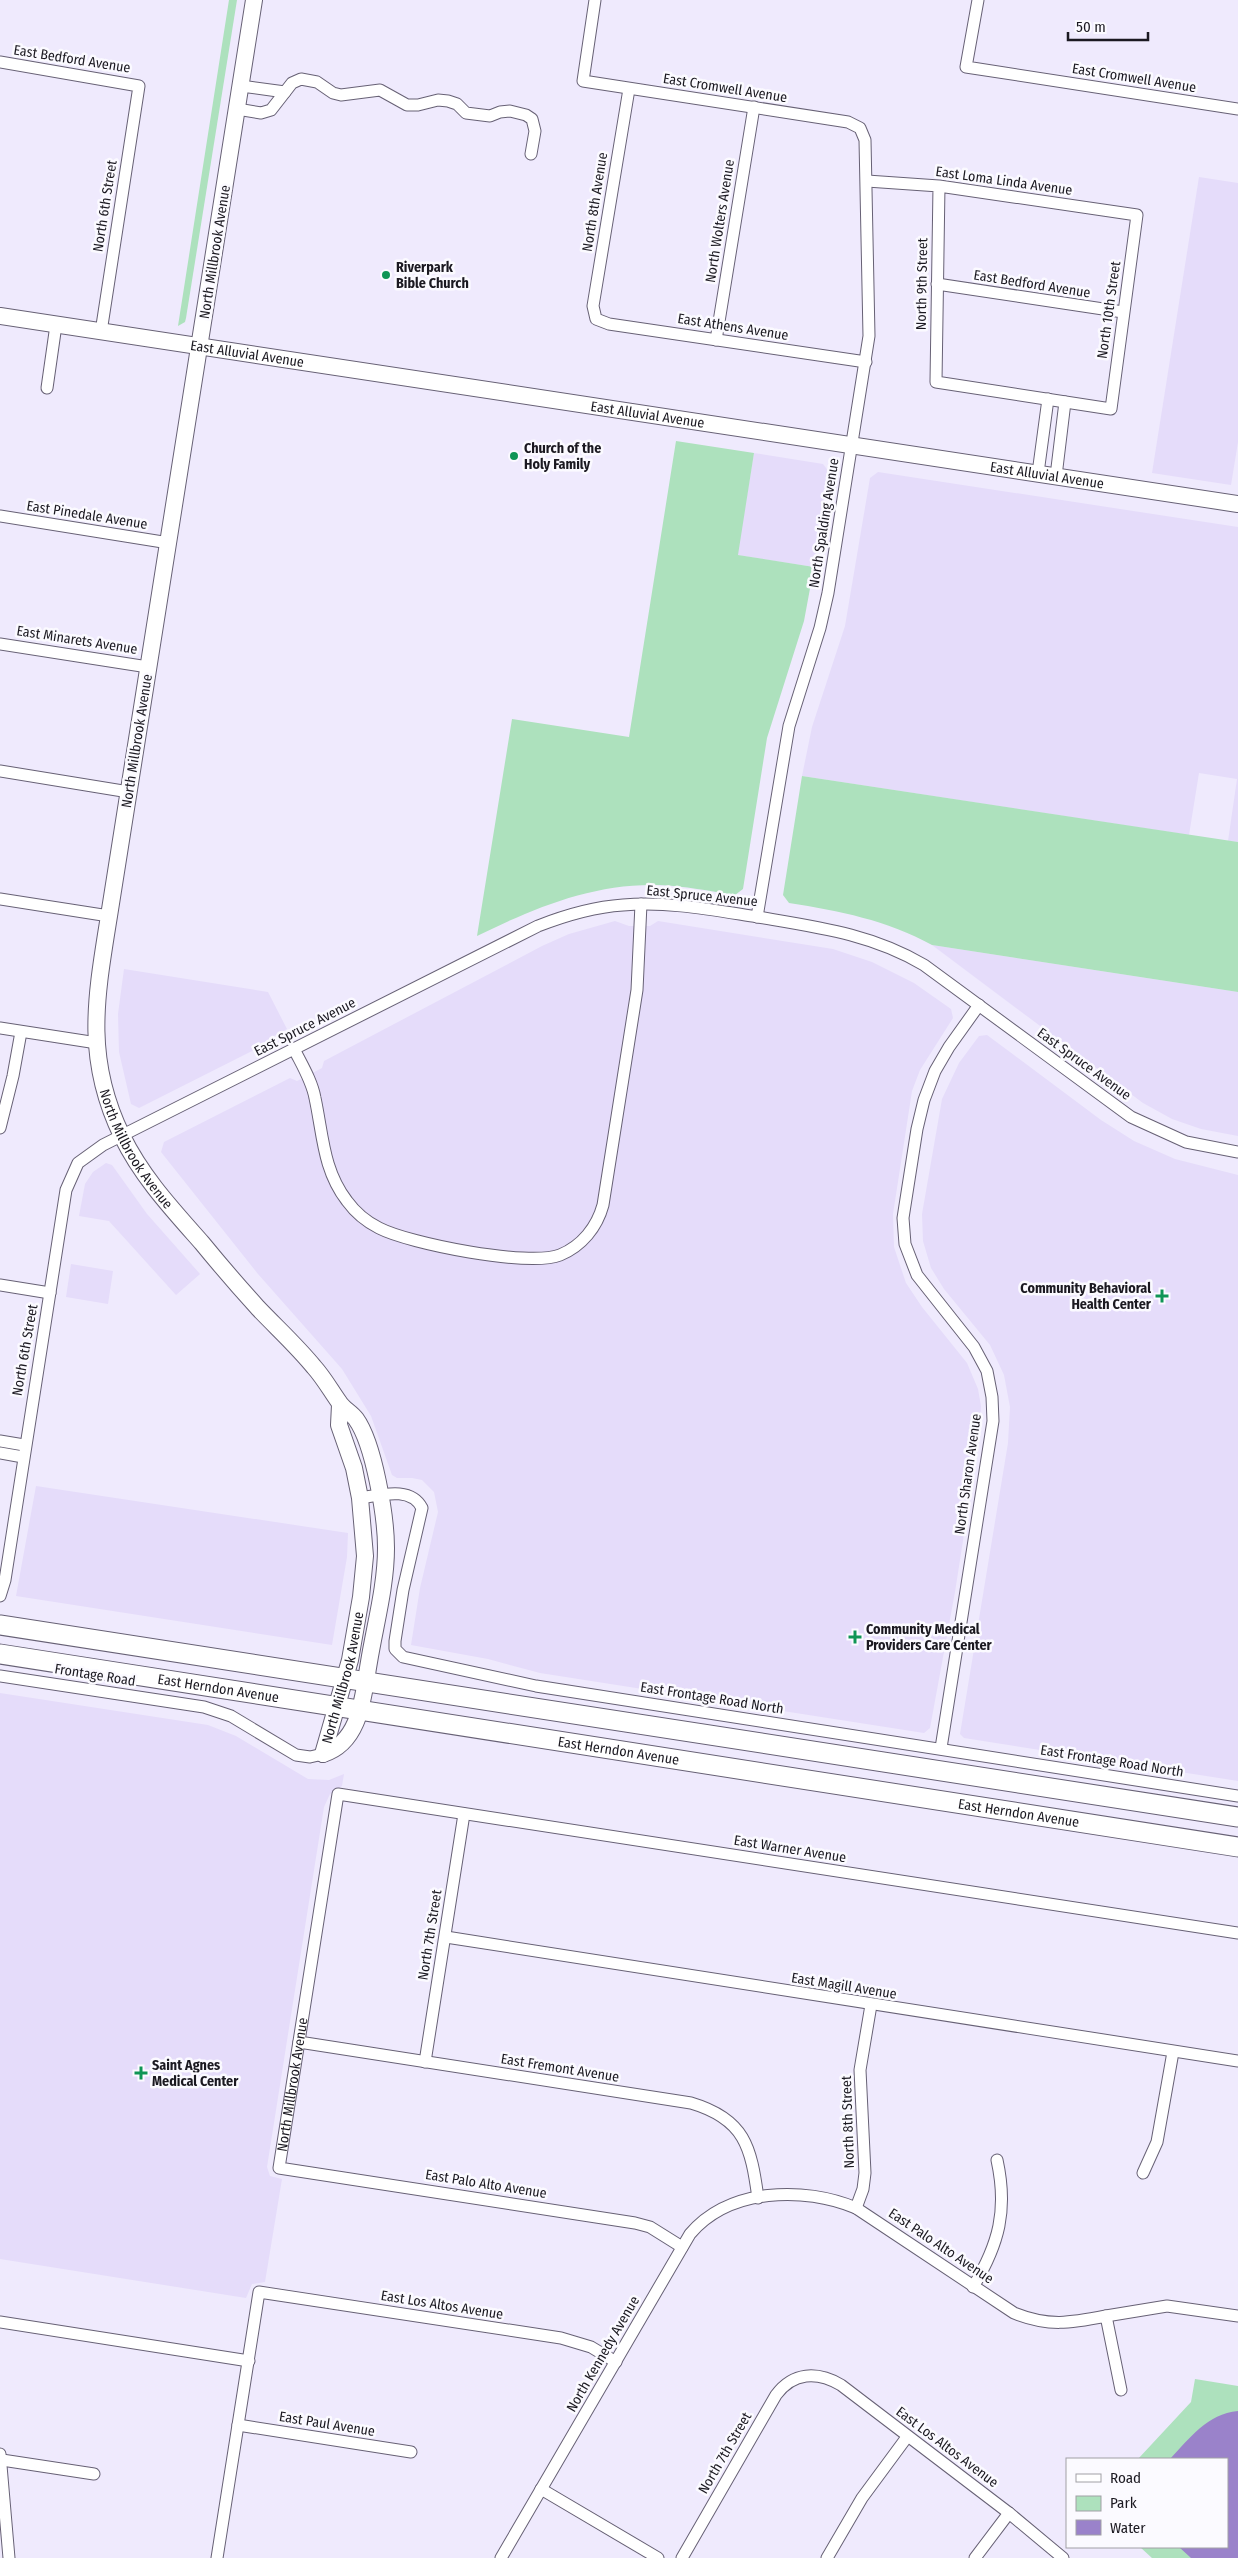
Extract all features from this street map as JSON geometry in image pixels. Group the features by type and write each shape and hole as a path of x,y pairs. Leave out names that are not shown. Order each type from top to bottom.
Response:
{"main road":[{"name":"East Herndon Avenue","path":"0,1625 1238,1817"},
{"name":"East Herndon Avenue","path":"0,1654 337,1705 1238,1847"}],"street":[{"name":"North Millbrook Avenue","path":"254,0 96,995 97,1043 98,1063 105,1093 122,1136 136,1162 153,1186 257,1306 315,1367 340,1405 356,1418 372,1461 385,1530 386,1560 366,1681 359,1709 348,1738 338,1748 323,1754"},
{"name":"East Cromwell Avenue","path":"595,0 583,82 848,122 860,128"},
{"name":"East Cromwell Avenue","path":"978,0 966,68 1238,109"},
{"name":"East Bedford Avenue","path":"0,62 139,86"},
{"path":"237,109 261,113 271,110 292,83 300,79 316,82 333,93 341,95 380,90 407,105 418,105 438,100 457,104 466,113 490,116 510,111 526,115 532,119 535,131 531,154"},
{"name":"North 6th Street","path":"101,332 139,86"},
{"path":"241,86 285,92"},
{"name":"North 8th Avenue","path":"596,319 593,306 629,89"},
{"name":"North Wolters Avenue","path":"716,340 754,108"},
{"name":"North Spalding Avenue","path":"757,917 789,726 825,611 866,362 869,312 867,180 865,140 860,128"},
{"name":"East Loma Linda Avenue","path":"867,180 939,186 1138,215"},
{"name":"North 9th Street","path":"939,186 936,382 1048,399"},
{"name":"North 10th Street","path":"1065,402 1111,409 1138,215"},
{"name":"East Bedford Avenue","path":"937,284 1123,312"},
{"name":"East Alluvial Avenue","path":"0,316 852,447 1238,504"},
{"name":"East Athens Avenue","path":"596,319 608,324 866,362"},
{"path":"47,388 56,325"},
{"path":"1038,473 1048,399 1065,402 1056,476"},
{"name":"East Pinedale Avenue","path":"0,516 169,543"},
{"name":"East Minarets Avenue","path":"0,644 148,667"},
{"path":"0,771 129,792"},
{"path":"0,899 109,916"},
{"path":"294,1050 312,1084 322,1148 329,1171 348,1202 364,1218 389,1232 422,1243 523,1259 559,1255 570,1249 589,1233 600,1215 603,1205 638,990 641,904"},
{"name":"East Spruce Avenue","path":"122,1136 538,926 566,916 598,908 641,904 689,907 757,917 839,931 884,944 924,965 1131,1116 1186,1142 1238,1152"},
{"name":"North Sharon Avenue","path":"941,1748 993,1422 992,1397 987,1371 974,1347 917,1275 906,1244 903,1218 917,1129 924,1100 935,1072 949,1048 980,1005"},
{"path":"0,1028 97,1043"},
{"path":"0,1128 12,1083 20,1032"},
{"name":"North 6th Street","path":"0,1596 5,1580 23,1451 66,1190 70,1176 86,1154 122,1136"},
{"path":"0,1285 50,1293"},
{"name":"North Millbrook Avenue","path":"323,1754 345,1678 364,1576 365,1556 360,1498 354,1468 339,1425 340,1405"},
{"path":"0,1441 23,1451"},
{"path":"0,1453 23,1451"},
{"name":"East Frontage Road North","path":"360,1498 408,1494 416,1498 422,1508 421,1522 403,1590 395,1641 395,1649 403,1657 536,1686 1238,1796"},
{"name":"Frontage Road","path":"0,1676 204,1708 231,1716 296,1755 310,1757 323,1754"},
{"name":"North Millbrook Avenue","path":"279,2168 338,1794"},
{"name":"East Warner Avenue","path":"338,1794 1238,1933"},
{"name":"North 7th Street","path":"425,2062 464,1814"},
{"name":"East Magill Avenue","path":"446,1937 1238,2061"},
{"name":"North 8th Street","path":"856,2208 863,2189 866,2173 860,2070 871,2005"},
{"name":"East Fremont Avenue","path":"299,2042 692,2103 713,2109 743,2135 754,2166 758,2198"},
{"path":"1143,2173 1157,2142 1173,2052"},
{"path":"973,2287 990,2260 1001,2220 1003,2186 997,2160"},
{"name":"East Palo Alto Avenue","path":"279,2168 635,2223 650,2227 682,2247"},
{"name":"East Palo Alto Avenue","path":"758,2198 797,2194 814,2195 830,2198 856,2208 1014,2313 1043,2322 1072,2323 1167,2306 1238,2316"},
{"name":"North Kennedy Avenue","path":"501,2558 682,2247 699,2224 708,2216 732,2204 758,2198"},
{"name":"East Los Altos Avenue","path":"249,2361 259,2292 561,2338 591,2347 616,2362"},
{"path":"1106,2316 1121,2390"},
{"path":"0,2322 249,2361 217,2558"},
{"name":"North 7th Street","path":"682,2558 776,2395 788,2382 806,2375"},
{"name":"East Los Altos Avenue","path":"806,2375 823,2377 841,2385 1009,2513 1063,2558"},
{"name":"East Paul Avenue","path":"238,2426 411,2452"},
{"path":"827,2558 862,2498 908,2437"},
{"path":"9,2558 1,2457 94,2474"},
{"path":"541,2489 658,2558"},
{"path":"975,2558 1009,2513"}],"shaded area":[{"path":"1199,177 1238,183 1238,442 1231,485 1152,473"},
{"path":"754,453 823,464 829,472 814,567 737,555"},
{"path":"878,472 1238,527 1238,842 1228,841 1237,779 1199,773 1189,835 802,776 812,727 845,626 870,478"},
{"path":"615,921 629,926 650,926 658,921 833,949 872,962 914,983 951,1009 953,1018 920,1070 912,1091 893,1214 894,1247 906,1283 922,1307 967,1363 978,1389 981,1406 979,1438 955,1592 930,1728 924,1733 540,1673 488,1659 411,1645 420,1588 438,1512 434,1492 422,1480 397,1478 392,1475 371,1416 342,1369 258,1274 161,1152 164,1142 290,1078 297,1081 301,1079 322,1068 324,1061 542,946 569,934"},
{"path":"932,945 1238,992 1238,1136 1201,1129 1172,1119 1143,1103"},
{"path":"124,969 268,992 287,1029 272,1037 270,1042 139,1108 131,1104 119,1052 118,1014"},
{"path":"987,1035 1101,1120 1134,1141 1175,1159 1238,1175 1238,1781 964,1738 960,1734 1008,1443 1010,1407 1004,1375 990,1345 944,1289 931,1268 923,1241 922,1214 942,1099 959,1063 979,1036"},
{"path":"106,1163 112,1165 147,1214 200,1274 176,1295 109,1221 79,1216 85,1184 93,1172"},
{"path":"71,1264 113,1271 108,1304 66,1297"},
{"path":"36,1486 348,1533 347,1557 332,1645 16,1596"},
{"name":"Saint Agnes Medical Center","path":"0,1693 208,1725 236,1736 308,1779 329,1780 344,1774 342,1786 330,1794 324,1807 267,2167 270,2176 282,2179 265,2282 252,2284 246,2298 0,2259"}],"green space":[{"path":"229,0 237,0 186,318 185,322 178,326"},
{"path":"676,441 754,453 738,555 814,567 804,621 767,738 743,889 735,895 659,885 611,888 565,899 542,907 477,936 512,719 629,737"},
{"path":"802,776 1238,842 1238,992 932,945 915,936 880,923 826,909 789,903 783,895"},
{"path":"1195,2379 1238,2386 1238,2558 1152,2558 1141,2548 1228,2548 1228,2458 1139,2458 1191,2402"}],"water":[{"path":"1238,2411 1238,2558 1191,2558 1180,2548 1228,2548 1228,2458 1171,2458 1200,2428 1227,2413"}],"place":[{"name":"Riverpark Bible Church","path":"386,275"},
{"name":"Church of the Holy Family","path":"514,456"},
{"name":"Community Behavioral Health Center","path":"1162,1296"},
{"name":"Community Medical Providers Care Center","path":"855,1637"},
{"name":"Saint Agnes Medical Center","path":"141,2073"}]}
